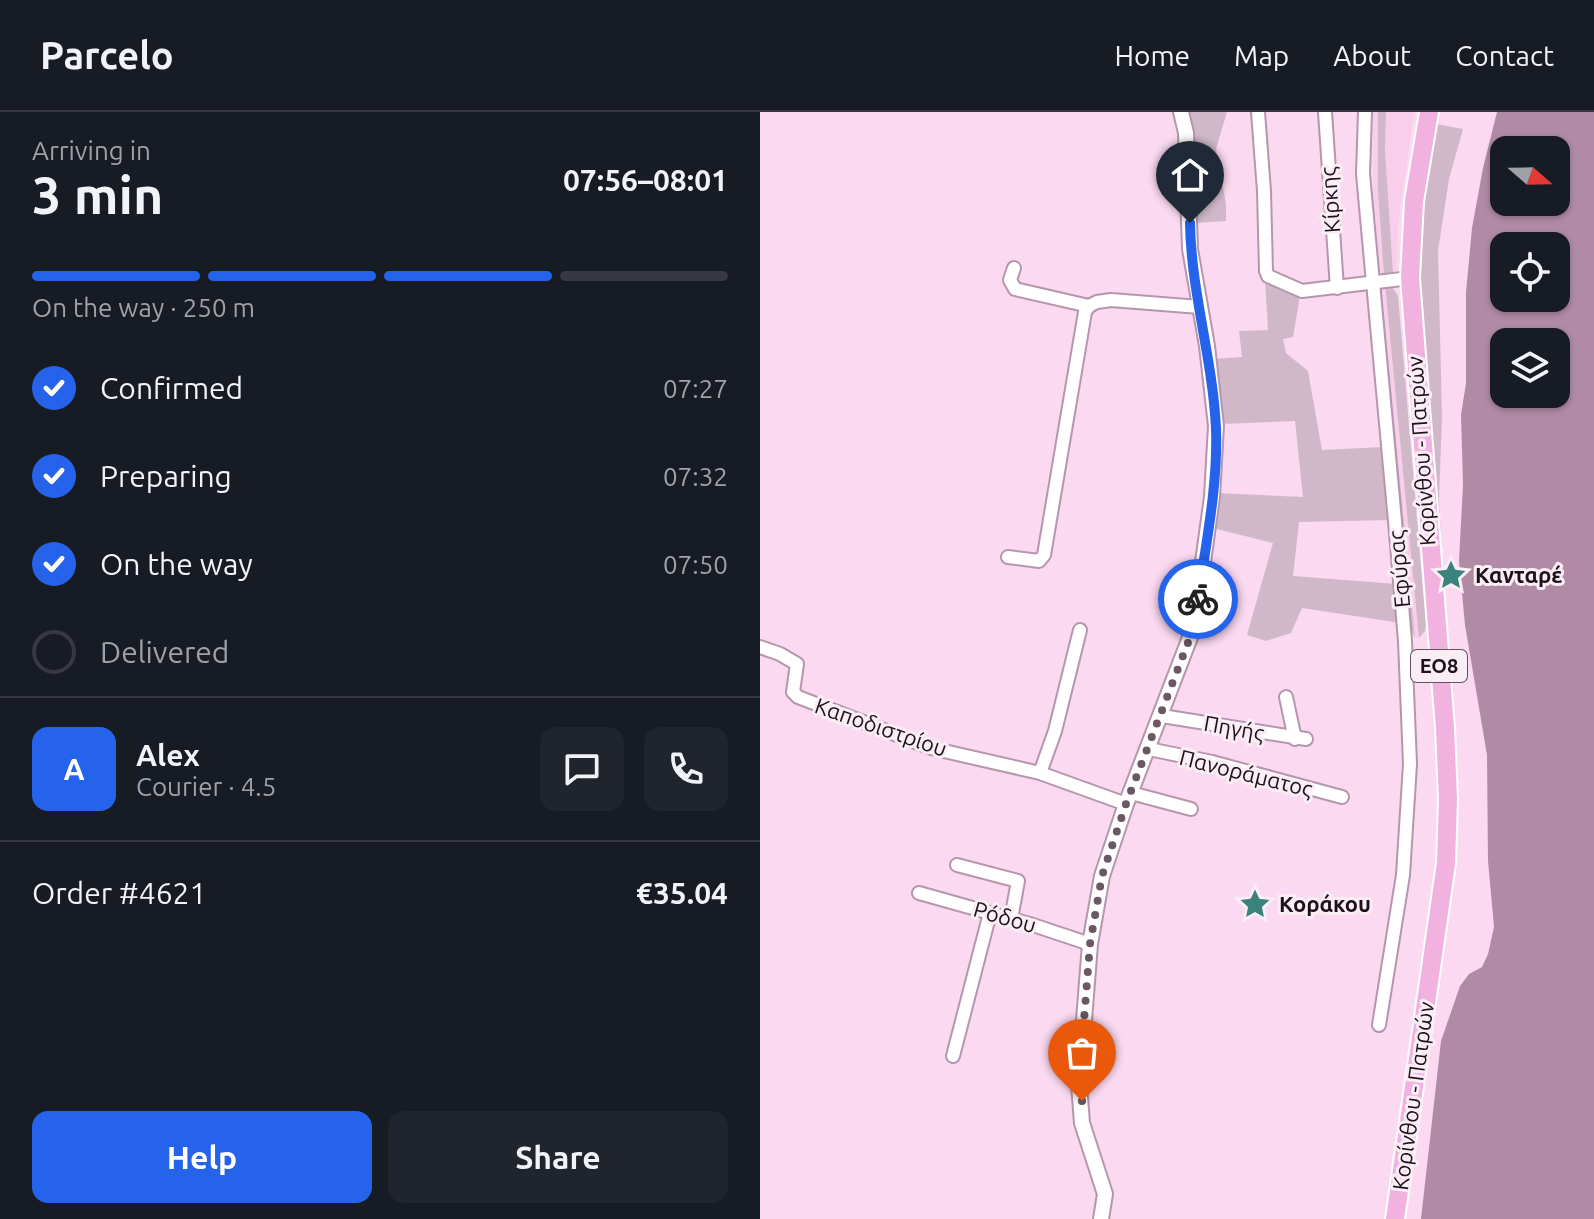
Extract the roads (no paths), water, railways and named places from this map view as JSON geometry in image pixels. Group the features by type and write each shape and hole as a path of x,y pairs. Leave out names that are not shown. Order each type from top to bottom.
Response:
{"main road":[{"name":"Κορίνθου - Πατρών","path":"1395,1219 1446,863 1448,799 1410,278 1414,201 1429,112"}],"street":[{"path":"1101,1219 1105,1194 1082,1123 1079,1084 1090,944 1102,876 1194,627 1212,497 1216,436 1207,346 1190,249 1186,133 1181,112"},
{"path":"1258,112 1268,276 1295,289 1337,288 1410,278"},
{"name":"Κίρκης","path":"1325,112 1337,288"},
{"name":"Εφύρας","path":"1365,112 1363,174 1405,641 1410,764 1403,875 1379,1025"},
{"path":"1014,268 1010,280 1015,289 1089,306"},
{"path":"1008,557 1039,561 1044,555 1085,312 1089,306 1111,300 1200,307"},
{"path":"1080,630 1055,731 1040,773 1129,799 1191,809"},
{"name":"Καποδιστρίου","path":"760,647 797,664 793,692 798,697 931,748 1040,773"},
{"name":"Πηγής","path":"1162,716 1300,739 1286,697"},
{"name":"Πανοράματος","path":"1149,749 1212,762 1342,797"},
{"path":"957,865 1018,881 1011,919"},
{"name":"Ρόδου","path":"919,893 1090,944"},
{"path":"953,1056 990,913"}],"place":[{"name":"Κανταρέ","path":"1451,575"},
{"name":"Κοράκου","path":"1255,904"}]}
